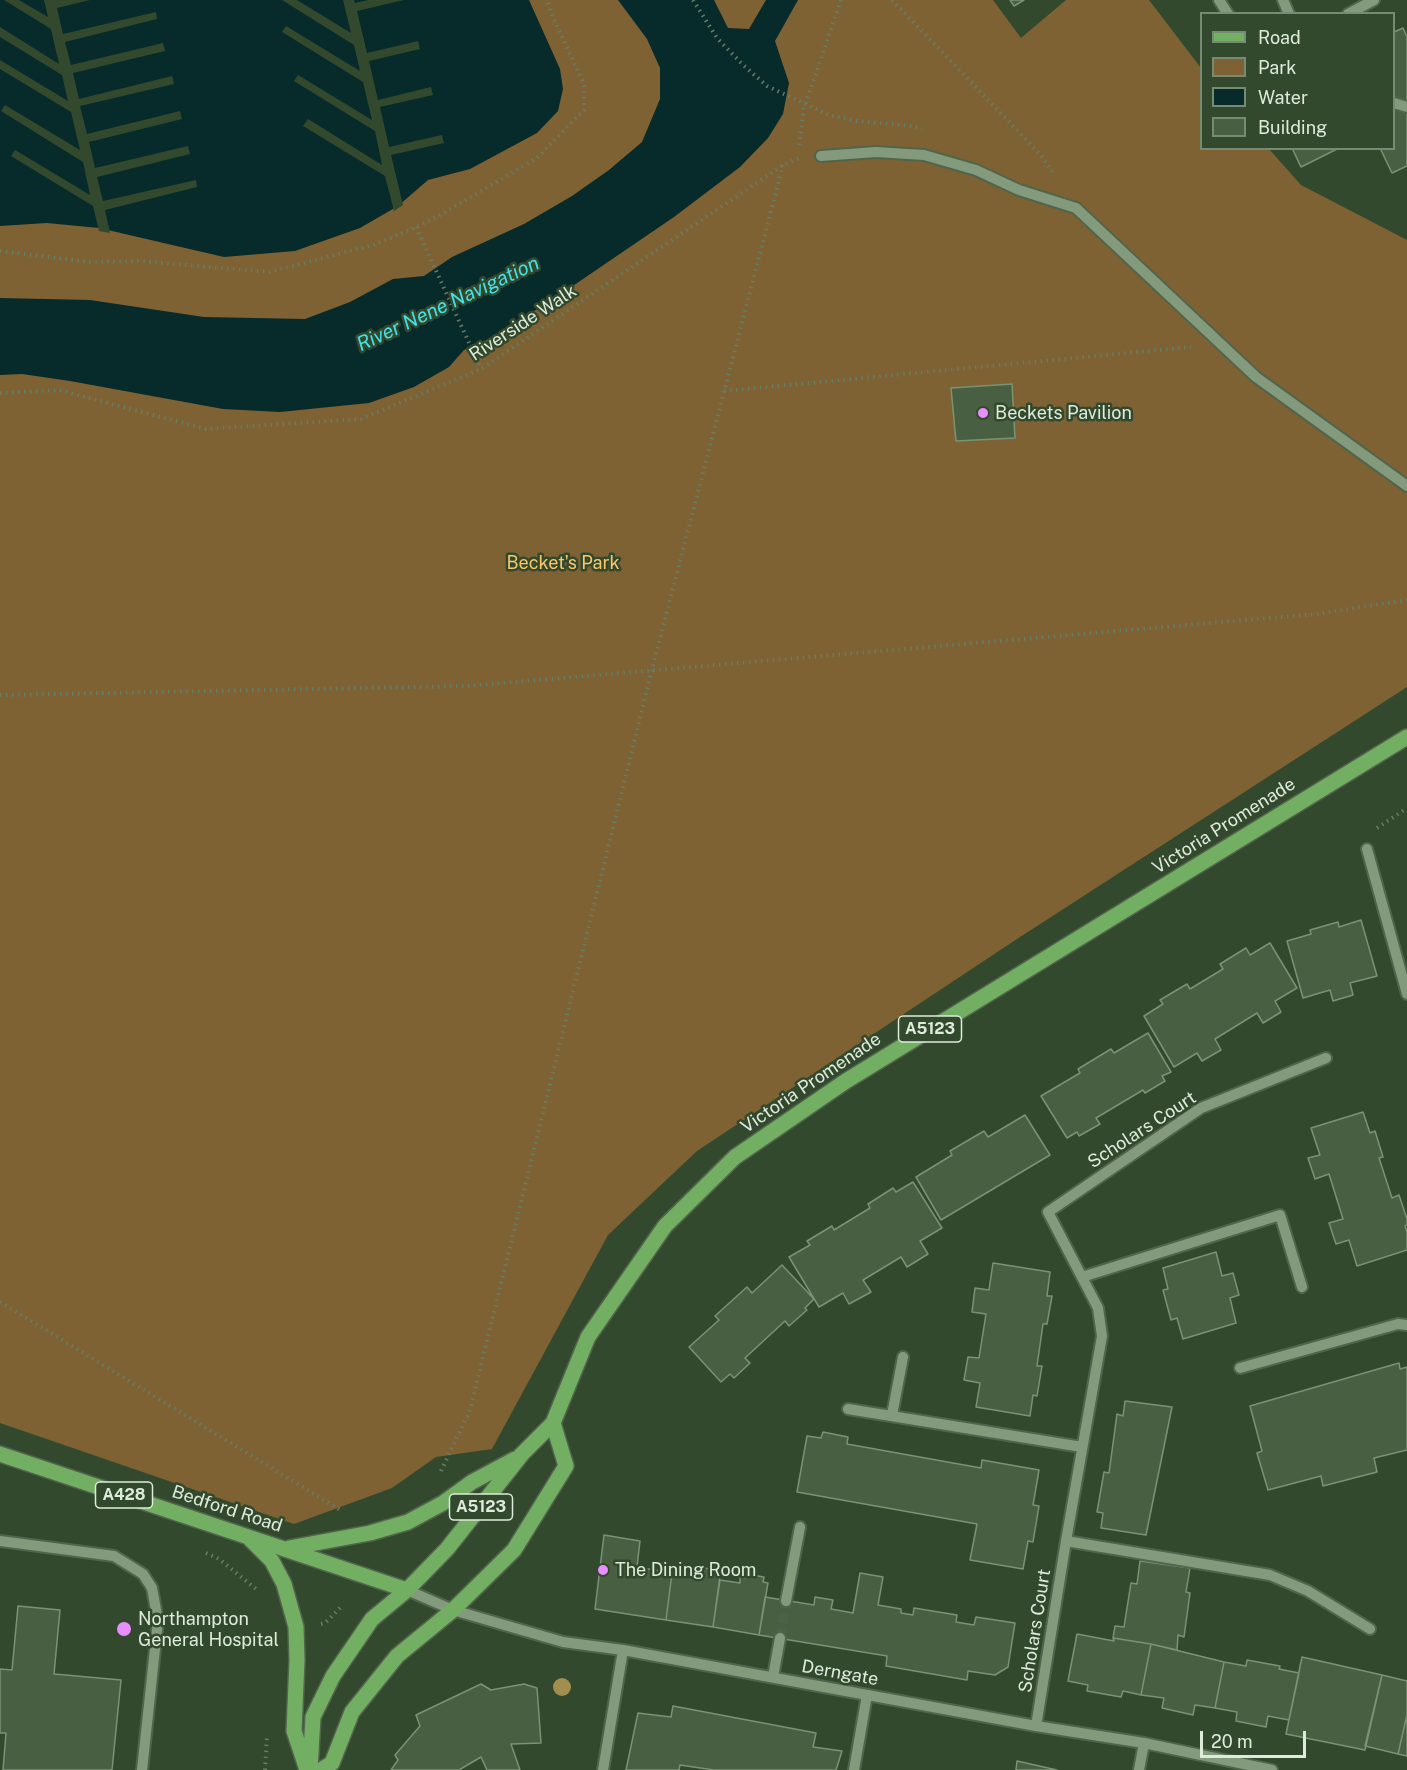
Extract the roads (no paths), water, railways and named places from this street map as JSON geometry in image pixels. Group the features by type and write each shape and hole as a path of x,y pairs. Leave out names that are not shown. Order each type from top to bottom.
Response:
{"main road":[{"name":"Victoria Promenade","path":"407,1590 447,1550 522,1454 553,1423 588,1337 665,1226 735,1157 846,1080 1407,736"},
{"path":"321,1770 332,1763 352,1712 397,1656 453,1610 514,1550 566,1466 553,1423"},
{"name":"Bedford Road","path":"0,1454 407,1590"},
{"path":"286,1549 370,1533 408,1522 443,1503 471,1482 522,1454"},
{"name":"A5123","path":"248,1537 272,1561 284,1584 296,1628 294,1731 309,1770"},
{"name":"A5123","path":"309,1770 313,1718 333,1676 372,1619 407,1590"}],"street":[{"path":"1352,12 1374,0"},
{"path":"821,156 876,152 924,154 976,170 1019,190 1076,208 1256,376 1407,486"},
{"path":"1367,849 1407,994"},
{"name":"Scholars Court","path":"1036,1726 1102,1336 1098,1308 1048,1212 1202,1108 1326,1058"},
{"path":"1082,1277 1280,1215 1302,1287"},
{"path":"1240,1368 1398,1324 1407,1325"},
{"path":"892,1415 903,1357"},
{"path":"848,1409 1082,1447"},
{"path":"786,1600 800,1527"},
{"path":"0,1541 114,1556 142,1574 152,1588 159,1622 142,1770"},
{"path":"1066,1541 1270,1575 1308,1591 1370,1629"},
{"name":"Derngate","path":"407,1590 453,1610 563,1642 623,1650 1036,1726 1144,1743 1272,1770"},
{"path":"772,1677 780,1638"},
{"path":"603,1770 623,1650"},
{"path":"854,1770 867,1695"},
{"path":"1139,1770 1144,1743"}],"water":[{"path":"0,0 529,0 560,69 563,89 558,111 537,133 470,169 428,180 398,206 360,228 295,251 224,257 99,228 47,223 0,226"},
{"name":"River Nene Navigation","path":"618,0 714,0 728,28 749,29 766,0 798,0 775,41 789,83 783,114 768,138 740,167 674,217 561,294 491,338 464,350 449,367 414,387 369,403 280,412 223,409 70,381 22,374 0,375 0,298 90,300 204,317 305,319 350,302 393,279 424,276 452,257 524,224 572,196 609,170 642,142 660,99 660,68 647,39"}],"tunnel":[{"path":"780,1638 786,1601"}],"place":[{"name":"Beckets Pavilion","path":"983,413"},
{"name":"The Dining Room","path":"603,1570"},
{"name":"Northampton General Hospital","path":"124,1629"}],"park label":[{"name":"Becket's Park","path":"563,563"}]}
